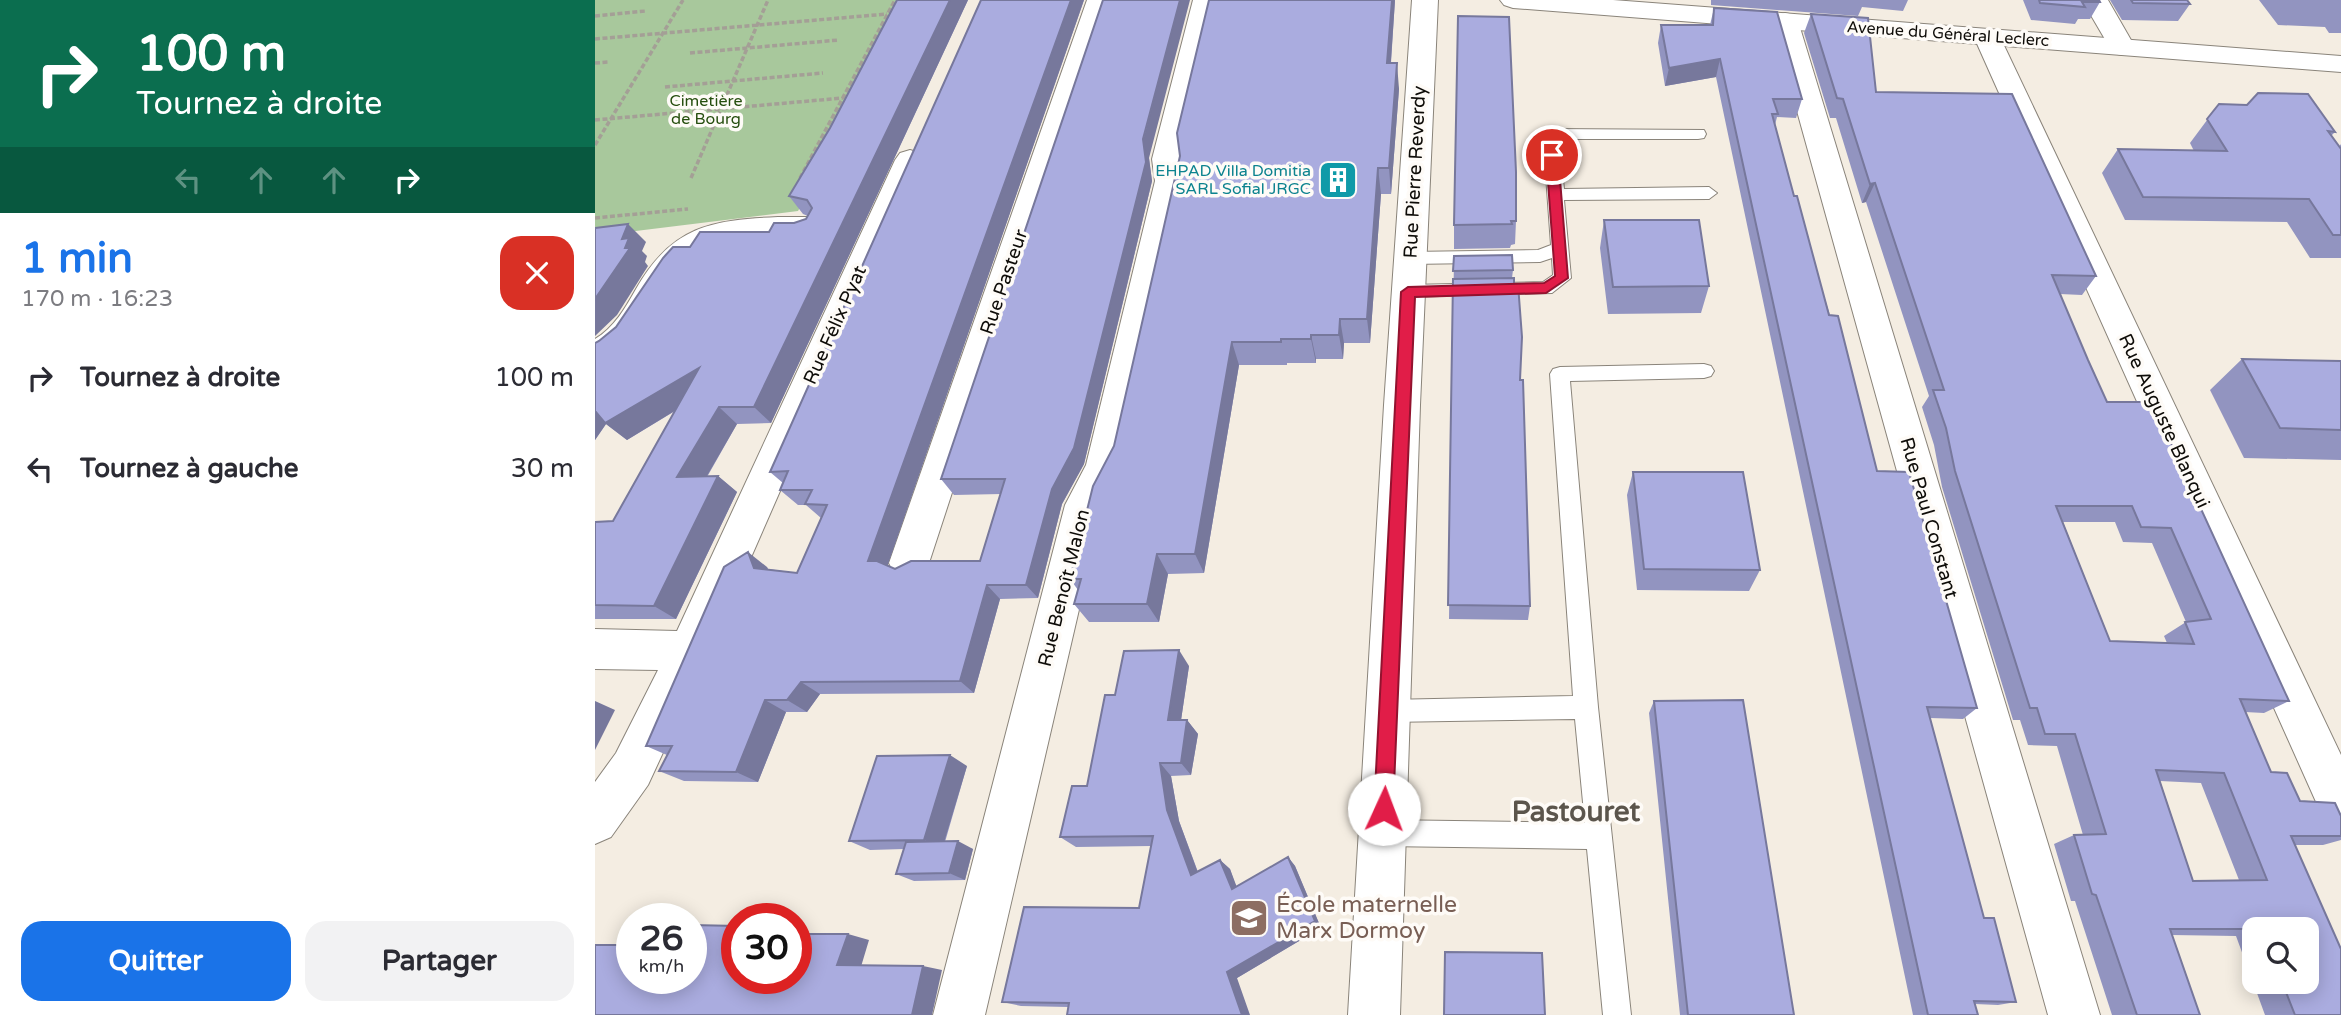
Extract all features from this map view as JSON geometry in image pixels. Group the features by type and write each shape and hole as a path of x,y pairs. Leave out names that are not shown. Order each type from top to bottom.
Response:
{"street":[{"name":"Rue Pasteur","path":"909,564 1100,0"},
{"name":"Rue Benoît Malon","path":"959,1015 1084,505 1104,467 1170,181 1167,159 1206,0"},
{"name":"Rue Pierre Reverdy","path":"1374,1015 1409,275 1425,0"},
{"name":"Avenue du Général Leclerc","path":"1513,0 1643,5 1785,21 2341,64"},
{"path":"2095,0 2122,47"},
{"name":"Rue Paul Constant","path":"1785,21 2074,1015"},
{"name":"Rue Auguste Blanqui","path":"1987,37 2341,806"},
{"name":"Rue Félix Pyat","path":"595,821 632,769 689,651 866,227 926,126"},
{"path":"595,354 605,351 631,327 668,264 690,245 720,235 771,228 807,228"},
{"path":"595,649 689,651"}],"lane":[{"path":"1409,275 1546,288 1562,278 1551,134 1698,134"},
{"path":"1555,195 1709,193"},
{"path":"1409,275 1540,256 1559,247"},
{"path":"1616,1015 1586,707 1560,374 1704,371"},
{"path":"1388,711 1586,707"},
{"path":"1383,833 1599,836"}],"path":[{"path":"595,145 683,0"},
{"path":"691,178 768,0"},
{"path":"795,187 895,0"},
{"path":"595,16 646,11"},
{"path":"595,39 888,14"},
{"path":"689,53 839,40"},
{"path":"595,63 609,62"},
{"path":"665,87 823,73"},
{"path":"595,120 843,98"},
{"path":"595,218 692,208"}],"green space":[{"name":"Cimetière de Bourg","path":"595,0 911,0 798,211 595,236"}],"building":[{"path":"897,0 950,0 754,407 719,407 677,477 718,476 654,606 595,605 595,522 613,521 699,368 605,423 595,411 595,343 616,327 673,247 690,247 700,232 769,232 774,223 794,223 806,219 812,208 807,200 789,196 830,128"},
{"path":"981,0 1071,0 868,561 877,561 895,569 911,561 980,561 1005,479 941,479 1103,0 1180,0 1143,139 1146,162 1074,448 1052,489 1026,585 987,585 960,681 801,682 787,700 765,700 736,772 659,771 672,746 646,746 724,567 748,552 754,568 797,573 827,505 805,504 812,490 780,490 788,471 770,472"},
{"path":"1209,0 1392,0 1387,63 1397,63 1389,168 1378,168 1367,319 1340,319 1339,335 1311,335 1311,339 1281,339 1281,342 1232,342 1195,554 1157,554 1147,604 1074,604 1081,579 1070,579 1093,486 1114,446 1180,156 1177,133"},
{"path":"2039,0 2100,2 2082,2 2085,7 2040,3"},
{"path":"2131,0 2187,0 2190,4 2133,3"},
{"path":"1714,8 1777,12 1802,99 1773,99 1778,114 1772,114 1794,196 1797,196 1829,315 1838,316 1877,471 1909,472 1977,708 1927,707 1984,918 1994,918 2016,1002 1974,1001 1978,1015 1928,1015 1720,59 1669,68 1661,25 1713,25"},
{"path":"1811,14 1868,18 1876,92 2012,94 2096,276 2052,275 2107,402 2152,402 2289,701 2240,699 2271,772 2287,773 2300,801 2335,803 2341,816 2341,836 2291,836 2341,949 2341,1015 2295,1015 2287,994 2319,994 2319,917 2242,917 2242,929 2170,929 2200,1015 2137,1015 2096,895 2092,894 2074,835 2106,834 2075,734 2045,734 2037,708 2030,708 1955,471 1946,428 1933,390 1944,390 1875,183 1870,184 1843,99 1837,98","holes":["2056,506 2132,506 2141,527 2171,528 2211,619 2185,622 2194,644 2110,641","2156,770 2224,773 2267,880 2193,881"]},
{"path":"1458,16 1509,17 1516,172 1516,221 1511,221 1512,224 1454,225"},
{"path":"2258,93 2308,94 2335,132 2328,131 2341,149 2341,235 2333,235 2309,199 2143,197 2118,149 2227,151 2207,119 2219,104 2247,105"},
{"path":"1604,220 1699,220 1709,286 1613,287"},
{"path":"628,224 622,239 629,238 625,248 630,248 595,299 595,228"},
{"path":"1512,255 1513,270 1453,271 1454,256"},
{"path":"1514,278 1514,284 1518,284 1522,337 1520,380 1523,380 1530,606 1448,605 1453,279"},
{"path":"2242,359 2341,361 2341,430 2280,428"},
{"path":"1633,472 1743,472 1760,570 1644,569"},
{"path":"1179,650 1168,720 1187,720 1181,763 1160,763 1167,810 1191,875 1220,860 1232,889 1288,857 1315,921 1227,972 1242,1015 1067,1015 1069,1003 1002,1002 1024,907 1139,908 1153,836 1060,837 1072,786 1087,786 1105,695 1115,695 1124,651"},
{"path":"1743,700 1794,1015 1688,1015 1654,701"},
{"path":"950,755 924,840 849,841 877,756"},
{"path":"958,841 949,873 896,874 906,842"},
{"path":"707,925 721,926 721,994 812,994 812,934 848,934 837,965 923,966 912,1015 595,1015 595,945 616,945 616,994 707,994"},
{"path":"1445,952 1542,953 1545,1015 1444,1015"}],"place":[{"name":"EHPAD Villa Domitia SARL Sofial JRGC","path":"1338,180"},
{"name":"École maternelle Marx Dormoy","path":"1249,918"}],"district":[{"name":"Pastouret","path":"1576,812"}],"route":[{"path":"1384,809 1408,292 1546,288 1562,278 1552,155"}]}
